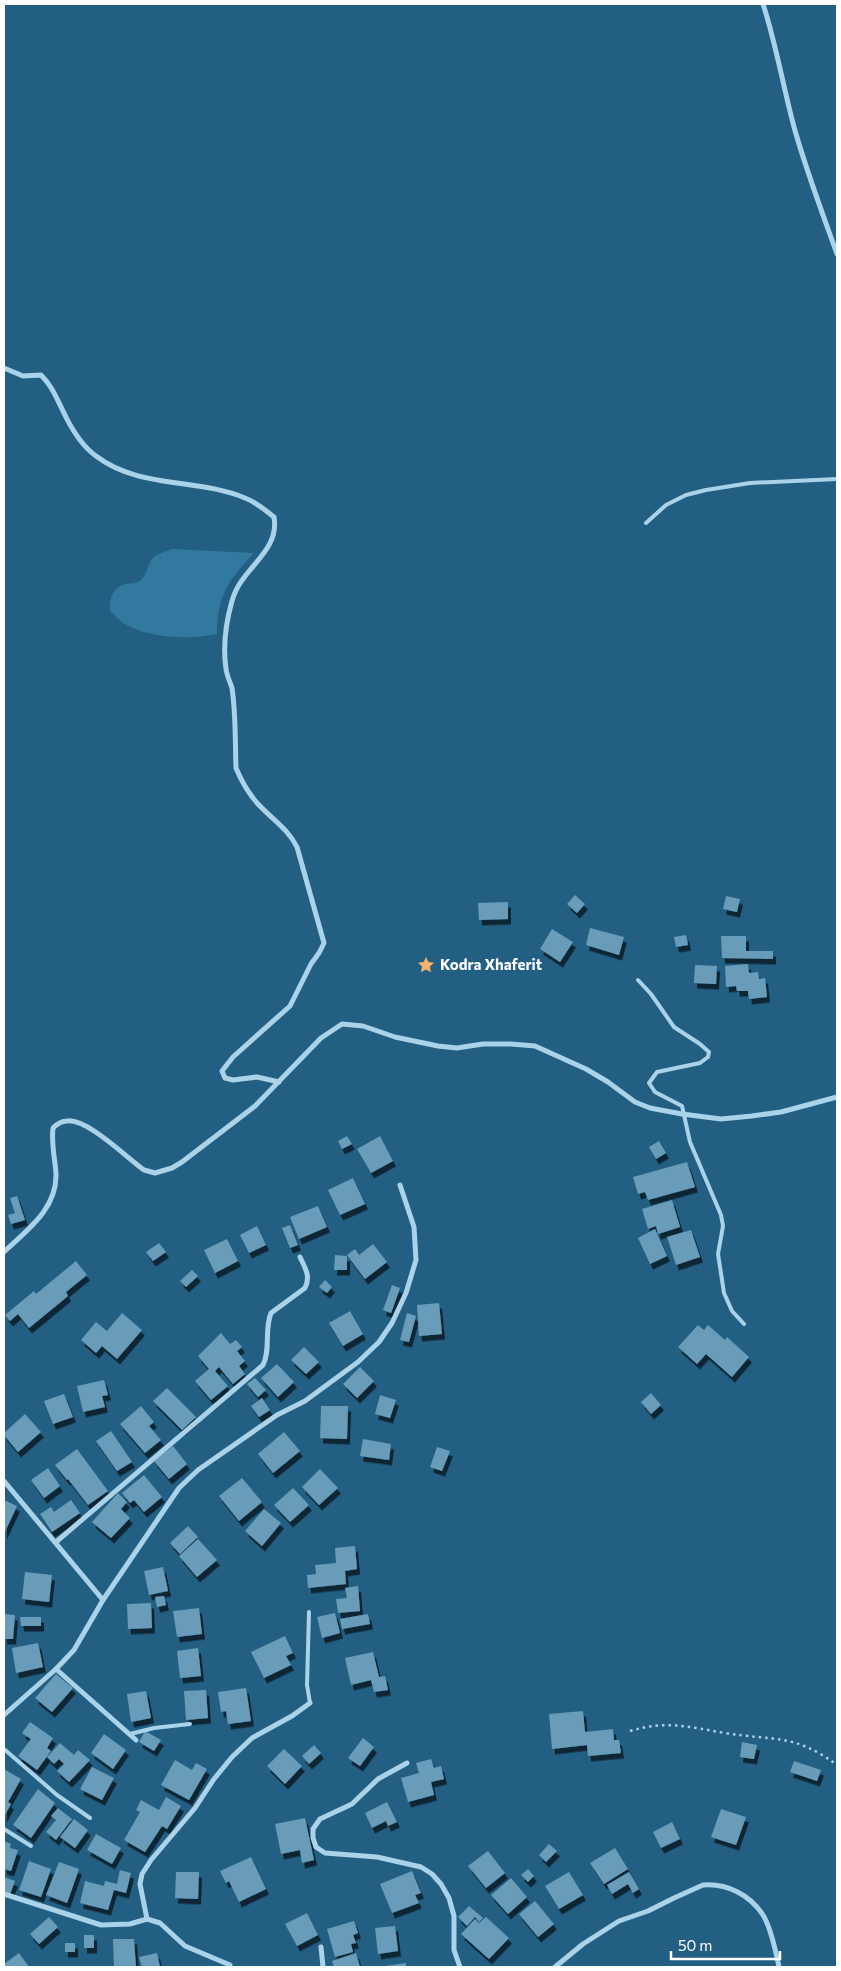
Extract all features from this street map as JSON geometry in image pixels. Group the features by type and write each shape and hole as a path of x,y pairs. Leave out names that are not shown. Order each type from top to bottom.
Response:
{"street":[{"path":"763,4 773,35 794,126 810,181 837,254"},
{"path":"4,368 23,376 41,375 49,382 63,412 79,438 96,456 114,467 130,474 227,492 247,498 274,516 276,528 273,541 240,581 232,600 227,622 226,670 232,688 236,768 239,776 258,803 291,835 302,861 324,943 307,971 290,1006 233,1057 222,1071 225,1078 233,1080 257,1077 279,1082"},
{"path":"4,1252 33,1225 51,1201 56,1176 52,1138 53,1128 59,1123 68,1120 87,1126 144,1170 155,1172 172,1168 255,1106 321,1038 342,1024 354,1024 438,1046 457,1048 483,1044 535,1046 586,1069 608,1082 635,1102 650,1108 682,1114 721,1118 752,1116 781,1112 837,1097"},
{"path":"4,1715 56,1669 74,1650 103,1600 179,1488 192,1476 277,1415 306,1401 358,1362 379,1342 392,1323 406,1294 416,1260 414,1227 400,1186"},
{"path":"56,1542 263,1366 266,1358 271,1314 305,1288 308,1282 308,1273 300,1257"},
{"path":"4,1481 103,1600"},
{"path":"56,1669 136,1740"},
{"path":"147,1918 140,1884 142,1874 150,1860 195,1808 214,1779 232,1757 252,1738 292,1716 310,1703"},
{"path":"407,1763 378,1779 352,1804 320,1819 313,1829 313,1838 316,1847 325,1854 377,1857 421,1867 432,1874 441,1884 449,1898 454,1916 454,1950 460,1967"},
{"path":"555,1967 583,1944 620,1922 648,1912 703,1885 715,1884 727,1887 742,1895 752,1902 764,1916 779,1967"},
{"path":"4,1894 101,1925 130,1924 147,1918 160,1923 185,1946 230,1965"},
{"path":"320,1947 323,1967"}],"lane":[{"path":"646,523 666,505 686,495 706,490 750,483 837,479"},
{"path":"638,980 651,994 674,1027 709,1052 708,1057 700,1063 657,1072 650,1084 655,1092 682,1106 682,1114 693,1148 723,1226 718,1254 724,1293 732,1311 744,1324"},
{"path":"309,1612 306,1685 310,1703"},
{"path":"130,1734 154,1728 190,1724"},
{"path":"4,1749 57,1795 90,1818"},
{"path":"4,1829 31,1846"}],"path":[{"path":"630,1730 662,1724 697,1727 727,1734 787,1739 810,1748 837,1765"}],"shaded area":[{"path":"172,549 254,553 231,580 226,589 219,609 217,634 195,637 157,635 134,629 110,611 111,598 118,588 139,581 145,575 154,557"}],"building":[{"path":"575,895 585,904 577,913 567,904"},
{"path":"726,896 740,899 737,912 723,909"},
{"path":"508,902 508,919 479,920 478,903"},
{"path":"590,928 624,937 619,955 586,945"},
{"path":"552,929 573,942 560,962 540,949"},
{"path":"686,935 688,945 676,947 674,937"},
{"path":"721,936 746,936 746,951 773,951 773,959 722,958"},
{"path":"748,964 749,973 758,972 759,979 765,978 767,997 749,999 748,991 737,991 736,986 726,987 725,966"},
{"path":"695,965 717,966 716,984 694,983"},
{"path":"347,1136 352,1144 342,1149 338,1141"},
{"path":"380,1136 393,1161 371,1173 357,1149"},
{"path":"659,1141 666,1153 656,1159 649,1147"},
{"path":"687,1162 695,1187 648,1200 645,1192 638,1194 633,1177"},
{"path":"353,1178 365,1204 340,1215 328,1190"},
{"path":"17,1196 25,1220 11,1224 8,1215 15,1213 10,1198"},
{"path":"672,1200 680,1227 658,1234 656,1226 648,1229 642,1209"},
{"path":"318,1206 327,1227 299,1239 290,1217"},
{"path":"290,1225 298,1245 290,1248 282,1228"},
{"path":"257,1226 266,1245 249,1253 240,1235"},
{"path":"655,1229 667,1256 650,1264 638,1238"},
{"path":"691,1230 700,1257 676,1265 667,1237"},
{"path":"227,1239 238,1261 215,1273 204,1250"},
{"path":"159,1243 166,1252 153,1261 146,1252"},
{"path":"373,1244 387,1262 365,1279 347,1255 355,1249 359,1255"},
{"path":"335,1255 347,1256 347,1270 334,1270"},
{"path":"76,1261 87,1275 66,1292 68,1296 29,1328 18,1314 10,1321 5,1315 34,1291 36,1294"},
{"path":"192,1270 198,1276 186,1287 180,1281"},
{"path":"325,1280 332,1287 327,1293 319,1287"},
{"path":"392,1285 400,1288 391,1313 383,1310"},
{"path":"439,1303 442,1334 419,1336 417,1305"},
{"path":"350,1311 363,1334 343,1346 329,1323"},
{"path":"122,1313 142,1330 117,1359 102,1346 96,1353 81,1340 96,1322 107,1331"},
{"path":"407,1313 416,1316 409,1342 400,1340"},
{"path":"698,1325 704,1330 708,1325 725,1340 727,1337 749,1357 732,1377 706,1354 697,1364 678,1347"},
{"path":"221,1333 230,1344 236,1340 242,1347 237,1351 245,1361 239,1366 245,1374 233,1384 219,1367 215,1371 228,1386 211,1400 195,1381 209,1369 198,1356"},
{"path":"304,1347 319,1362 306,1374 291,1360"},
{"path":"277,1364 294,1382 278,1397 261,1378"},
{"path":"360,1367 374,1381 357,1398 343,1384"},
{"path":"255,1378 266,1390 258,1397 247,1384"},
{"path":"104,1380 108,1395 102,1396 105,1407 83,1412 77,1386"},
{"path":"167,1388 196,1417 182,1430 153,1401"},
{"path":"651,1393 661,1405 651,1414 641,1402"},
{"path":"64,1394 73,1417 53,1424 44,1401"},
{"path":"380,1395 396,1400 390,1418 375,1414"},
{"path":"262,1398 270,1410 259,1417 251,1406"},
{"path":"141,1406 154,1422 149,1426 161,1440 145,1453 120,1424"},
{"path":"321,1406 348,1406 347,1439 320,1438"},
{"path":"25,1414 41,1432 18,1452 4,1433"},
{"path":"111,1431 132,1462 117,1471 96,1441"},
{"path":"284,1432 300,1451 273,1473 258,1454"},
{"path":"363,1439 391,1444 389,1460 360,1456"},
{"path":"173,1446 187,1464 169,1479 154,1461"},
{"path":"437,1447 450,1451 442,1471 430,1467"},
{"path":"77,1449 108,1491 88,1505 55,1465"},
{"path":"48,1468 60,1486 44,1498 31,1480"},
{"path":"320,1469 338,1488 319,1505 302,1487"},
{"path":"144,1475 162,1497 144,1512 134,1500 130,1503 122,1493"},
{"path":"242,1478 262,1502 239,1521 219,1496"},
{"path":"293,1488 309,1505 290,1522 274,1505"},
{"path":"118,1493 127,1502 121,1509 130,1518 111,1538 92,1522"},
{"path":"4,1500 17,1506 4,1534"},
{"path":"71,1500 80,1513 52,1532 40,1514 51,1507 54,1512"},
{"path":"264,1509 281,1523 262,1546 245,1531"},
{"path":"188,1526 198,1537 180,1554 170,1543"},
{"path":"198,1539 217,1560 197,1577 179,1556"},
{"path":"355,1546 357,1569 345,1571 346,1584 308,1588 307,1575 316,1574 315,1565 336,1563 335,1548"},
{"path":"163,1567 168,1591 149,1595 144,1571"},
{"path":"25,1572 52,1575 49,1602 22,1599"},
{"path":"358,1586 360,1611 338,1613 336,1599 347,1598 345,1588"},
{"path":"164,1596 166,1605 157,1607 155,1597"},
{"path":"151,1603 152,1628 128,1629 127,1604"},
{"path":"199,1608 202,1634 177,1637 173,1611"},
{"path":"335,1613 340,1633 322,1638 317,1617"},
{"path":"4,1614 15,1615 13,1639 4,1639"},
{"path":"368,1614 370,1624 342,1629 340,1619"},
{"path":"20,1617 41,1617 41,1626 21,1626"},
{"path":"285,1636 293,1653 286,1656 291,1665 264,1678 251,1652"},
{"path":"38,1643 43,1667 16,1673 12,1648"},
{"path":"198,1648 201,1676 180,1678 177,1651"},
{"path":"373,1652 379,1677 385,1676 388,1690 374,1692 371,1680 351,1685 345,1658"},
{"path":"56,1674 73,1688 52,1712 35,1698"},
{"path":"246,1688 251,1721 228,1724 226,1711 221,1712 218,1692"},
{"path":"206,1690 208,1718 186,1720 184,1691"},
{"path":"146,1691 151,1718 131,1722 127,1694"},
{"path":"583,1711 585,1732 613,1729 614,1740 619,1740 621,1753 588,1756 587,1745 552,1749 549,1714"},
{"path":"30,1722 53,1738 47,1748 51,1751 37,1770 18,1756 31,1739 22,1733"},
{"path":"145,1731 161,1740 154,1751 139,1742"},
{"path":"104,1734 126,1750 113,1769 91,1753"},
{"path":"363,1738 374,1747 360,1766 348,1758"},
{"path":"742,1742 757,1745 754,1759 740,1757"},
{"path":"60,1743 74,1755 78,1750 90,1760 69,1782 57,1771 64,1764 59,1759 54,1764 47,1757"},
{"path":"314,1745 321,1753 309,1764 302,1756"},
{"path":"284,1749 302,1766 285,1784 267,1766"},
{"path":"431,1759 434,1768 441,1766 444,1779 431,1782 434,1795 408,1802 401,1778 419,1773 416,1763"},
{"path":"175,1760 192,1770 196,1763 207,1769 189,1800 161,1785"},
{"path":"794,1761 821,1770 817,1781 790,1772"},
{"path":"92,1767 114,1778 102,1800 80,1789"},
{"path":"4,1769 21,1779 8,1802 11,1804 4,1817"},
{"path":"38,1789 55,1803 31,1838 13,1825"},
{"path":"166,1797 181,1806 167,1829 162,1826 145,1852 124,1840 140,1812 136,1810 141,1800 159,1810"},
{"path":"387,1802 397,1822 388,1826 386,1821 372,1828 365,1813"},
{"path":"58,1808 72,1819 56,1840 46,1832 56,1820 51,1816"},
{"path":"721,1809 746,1817 736,1845 711,1837"},
{"path":"305,1818 314,1860 302,1863 300,1850 281,1854 275,1824"},
{"path":"74,1819 88,1830 75,1848 60,1837"},
{"path":"672,1822 680,1839 661,1848 653,1832"},
{"path":"96,1834 121,1848 112,1864 87,1850"},
{"path":"4,1841 11,1844 10,1848 18,1850 11,1871 4,1869"},
{"path":"549,1844 557,1851 546,1862 539,1855"},
{"path":"615,1848 628,1869 604,1884 590,1863"},
{"path":"488,1851 505,1873 486,1888 468,1866"},
{"path":"251,1857 266,1889 239,1902 229,1881 226,1883 220,1871"},
{"path":"29,1861 51,1869 41,1897 19,1890"},
{"path":"59,1862 79,1869 67,1903 46,1895"},
{"path":"528,1869 534,1876 528,1882 521,1875"},
{"path":"120,1870 131,1873 126,1893 114,1890 108,1910 80,1903 85,1881 104,1886 105,1881 117,1884"},
{"path":"412,1871 421,1893 415,1895 419,1903 392,1913 380,1884"},
{"path":"176,1872 199,1872 198,1899 175,1898"},
{"path":"569,1872 583,1895 559,1909 545,1886"},
{"path":"629,1872 639,1889 633,1893 628,1884 612,1894 607,1885"},
{"path":"4,1877 15,1881 10,1894 4,1891"},
{"path":"511,1878 527,1897 508,1914 491,1895"},
{"path":"535,1901 554,1924 538,1937 519,1914"},
{"path":"469,1906 483,1918 479,1922 475,1917 467,1926 458,1917"},
{"path":"307,1913 318,1935 297,1946 285,1924"},
{"path":"49,1917 58,1927 39,1944 30,1934"},
{"path":"486,1917 509,1938 489,1959 461,1934 475,1919 479,1923"},
{"path":"354,1921 358,1933 353,1935 356,1943 351,1944 353,1952 335,1957 327,1929"},
{"path":"395,1926 398,1951 378,1954 375,1928"},
{"path":"84,1935 94,1935 94,1948 84,1948"},
{"path":"113,1939 134,1939 136,1967 114,1967"},
{"path":"65,1943 75,1943 75,1952 65,1952"},
{"path":"19,1953 29,1967 4,1967 4,1964"},
{"path":"157,1953 160,1967 142,1967 139,1957"},
{"path":"356,1953 360,1967 334,1967 332,1961"},
{"path":"406,1963 406,1967 385,1967 385,1966"}],"place":[{"name":"Kodra Xhaferit","path":"426,965"}]}
